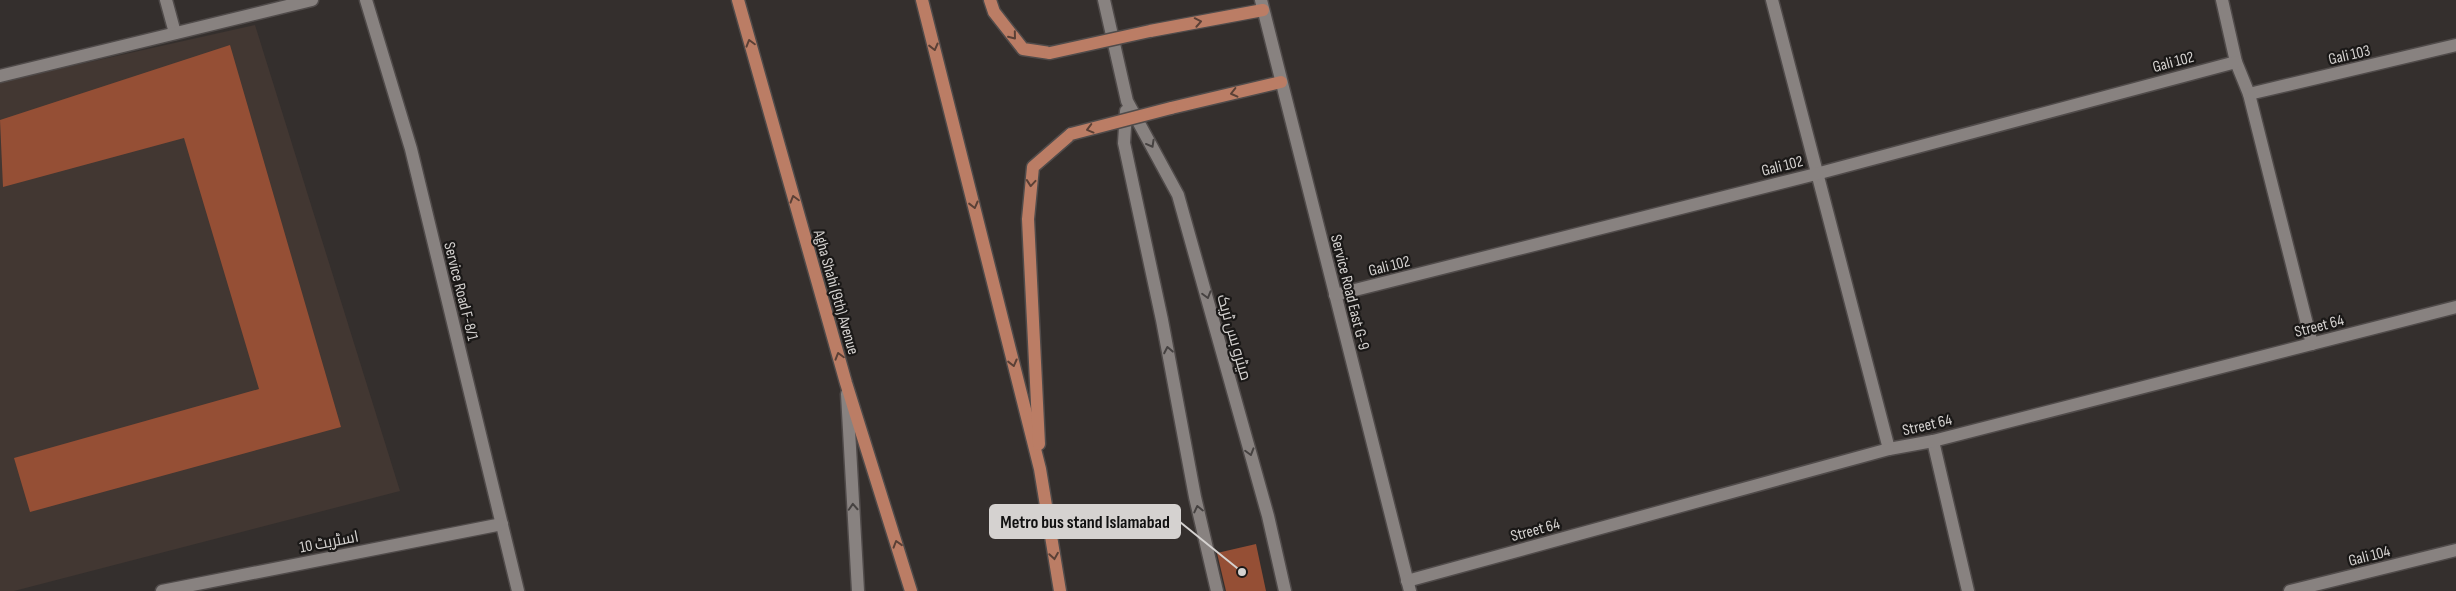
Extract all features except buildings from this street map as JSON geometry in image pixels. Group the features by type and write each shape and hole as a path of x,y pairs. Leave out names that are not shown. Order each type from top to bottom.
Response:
{"main road":[{"name":"Agha Shahi (9th) Avenue","path":"738,0 846,383 911,591"},
{"path":"922,0 1040,469 1060,591"},
{"path":"990,0 994,12 1023,49 1050,53 1262,5"},
{"path":"1040,469 1028,219 1032,167 1071,134 1281,82"}],"street":[{"path":"166,0 175,33"},
{"path":"0,76 312,0"},
{"name":"Service Road F-8/1","path":"366,0 411,150 518,591"},
{"name":"میٹرو بس ٹریک","path":"1104,0 1127,101 1178,194 1268,516 1285,591"},
{"path":"1772,0 1889,449"},
{"path":"2222,0 2236,62 2249,94 2312,344"},
{"name":"Service Road East G-9","path":"1262,5 1409,586"},
{"name":"Gali 103","path":"2249,94 2456,45"},
{"name":"Gali 102","path":"1335,295 1816,174 2236,62"},
{"name":"میٹرو بس ٹریک","path":"1127,101 1124,143 1162,320 1195,497 1217,591"},
{"name":"Street 64","path":"1409,586 1889,449 1932,441 2456,307"},
{"path":"846,383 858,591"},
{"path":"1932,441 1968,591"},
{"name":"اسٹریٹ 10","path":"167,590 502,524"},
{"name":"Gali 104","path":"2290,591 2456,550"}],"shaded area":[{"path":"255,25 400,491 14,591 0,591 0,82"}],"place":[{"name":"Metro bus stand Islamabad","path":"1242,572"}]}
